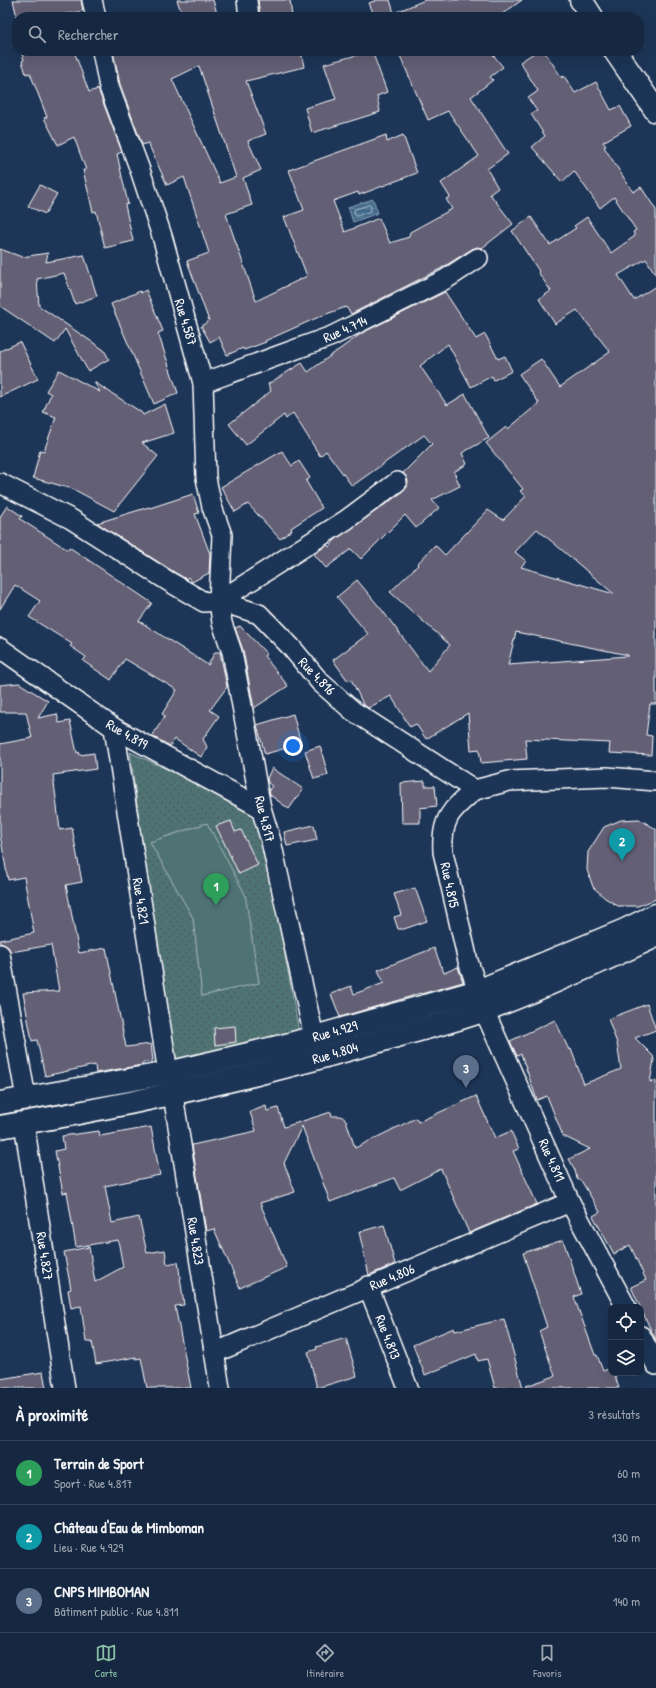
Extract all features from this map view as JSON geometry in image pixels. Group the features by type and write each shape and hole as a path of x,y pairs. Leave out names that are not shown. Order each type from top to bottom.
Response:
{"main road":[{"path":"581,0 589,12"},
{"path":"618,56 656,111"},
{"name":"Rue 4.929","path":"0,1103 168,1073 314,1037 481,1000 656,915"},
{"name":"Rue 4.804","path":"0,1127 173,1095 299,1064 481,1000 570,975 656,936"}],"street":[{"path":"92,0 95,12"},
{"path":"247,0 248,12"},
{"name":"Rue 4.587","path":"103,56 109,86 140,170 162,236 203,383 206,478 212,507 222,535 219,601"},
{"name":"Rue 4.714","path":"203,383 332,336 446,279 478,258"},
{"path":"219,601 346,520 397,482"},
{"name":"Rue 4.816","path":"0,483 71,519 168,581 204,602 219,601 258,614 291,648 320,682 353,711 475,790"},
{"name":"Rue 4.817","path":"219,601 222,622 232,652 261,808 271,841 314,1037"},
{"name":"Rue 4.819","path":"0,648 114,728 261,808"},
{"name":"Rue 4.821","path":"114,728 168,1073"},
{"path":"475,790 509,780 607,777 656,781"},
{"name":"Rue 4.815","path":"475,790 458,804 447,819 442,835 443,852 468,961 481,1000"},
{"path":"0,954 26,1098"},
{"name":"Rue 4.811","path":"481,1000 570,1202 624,1304"},
{"name":"Rue 4.823","path":"173,1095 220,1388"},
{"name":"Rue 4.827","path":"24,1123 65,1388"},
{"name":"Rue 4.806","path":"214,1353 368,1286 570,1202"},
{"name":"Rue 4.813","path":"368,1286 408,1388"},
{"path":"643,1340 656,1365"}],"green space":[{"path":"130,752 259,812 300,1037 172,1062"},
{"path":"207,823 245,894 259,983 202,996 193,918 150,842"}],"water":[{"path":"373,199 378,213 353,222 348,207"}],"building":[{"path":"13,0 81,0 83,11 77,12 16,12"},
{"path":"177,0 213,0 217,12 181,12"},
{"path":"258,0 290,0 291,12 259,12"},
{"path":"377,0 390,0 394,12 373,12 369,3"},
{"path":"425,0 522,0 505,12 396,12"},
{"path":"23,56 76,56 89,92 98,89 122,152 117,154 128,204 125,205 133,241 105,248 96,211 93,212 83,170 86,170 74,137 58,145 44,118 47,117 30,73 26,74 22,61 24,60"},
{"path":"114,56 302,56 304,67 246,81 266,134 248,141 261,170 243,178 252,205 226,214 256,301 307,276 284,217 304,210 289,170 386,135 387,142 403,135 417,173 359,195 358,192 333,201 345,232 379,218 390,243 409,237 410,232 452,209 446,199 450,197 441,183 479,156 448,111 428,120 400,56 494,56 503,67 490,77 493,80 471,97 508,154 487,169 498,188 490,194 513,224 482,248 477,247 472,249 440,269 351,314 346,307 321,316 265,341 266,342 244,350 243,348 227,355 219,337 210,342 201,326 209,321 187,261 209,253 184,177 167,185 148,143 142,145 120,84","holes":["199,66 236,177 220,183 172,79"]},
{"path":"354,56 374,56 387,92 377,96 380,112 312,133 305,108 336,99 324,64"},
{"path":"529,56 547,56 562,78 564,76 575,93 596,82 611,110 620,106 631,126 603,142 606,146 604,147 633,192 641,187 656,210 656,275 646,259 618,275 634,300 656,286 656,704 650,704 646,735 652,736 651,755 609,753 610,743 525,739 527,759 481,763 479,749 471,750 468,713 426,739 416,724 410,727 391,696 368,708 363,704 351,679 348,681 333,660 368,634 337,597 357,580 382,610 428,671 450,645 390,592 418,565 417,564 435,545 445,555 488,510 503,520 526,496 520,491 523,489 486,443 506,427 508,429 539,403 519,374 541,359 560,387 610,352 577,310 555,324 539,299 551,291 512,231 531,217 550,245 576,228 574,226 587,217 611,253 635,236 633,232 636,230 614,197 600,208 574,171 562,182 532,147 545,136 531,114 537,111 528,98 538,91 520,62","holes":["537,529 614,594 521,567 526,561 515,552","516,632 628,656 508,665"]},
{"path":"40,185 57,194 45,214 28,206"},
{"path":"0,249 22,257 48,253 46,262 84,255 97,296 75,304 64,273 37,279 39,306 104,350 109,359 88,371 65,329 55,343 0,306"},
{"path":"146,290 163,331 158,333 178,393 154,404 111,304 140,291 141,293"},
{"path":"445,292 476,339 485,334 498,359 505,356 512,371 494,380 492,376 471,387 448,344 420,366 447,405 465,394 489,438 462,453 467,464 454,472 460,486 432,500 439,508 416,528 405,515 361,559 351,549 326,568 314,554 327,545 329,547 336,539 404,491 407,487 408,481 403,473 432,444 424,435 352,486 326,451 320,456 293,413 286,419 284,415 246,445 229,424 271,391 268,384 302,363 308,372 362,333"},
{"path":"20,342 38,379 0,397 0,351"},
{"path":"59,370 100,392 94,382 141,412 143,415 165,404 174,433 142,443 158,456 114,511 73,489 33,478 40,450 44,451 56,417 43,412 51,394 46,391"},
{"path":"282,451 292,466 299,461 310,478 306,481 322,508 291,528 292,530 280,539 248,504 235,512 221,487"},
{"path":"193,494 199,513 195,514 210,554 209,573 192,582 188,577 186,579 174,572 97,523 149,507 150,508"},
{"path":"7,506 22,516 20,519 68,550 69,547 152,603 139,621 208,665 215,652 220,652 227,687 210,710 219,716 203,739 207,747 201,757 175,739 170,746 152,736 165,716 162,714 177,690 125,659 111,680 83,661 86,657 70,646 72,644 29,617 40,601 15,585 0,609 0,517"},
{"path":"240,626 267,654 264,656 288,686 254,708 243,650 235,628"},
{"path":"19,683 48,701 38,718 57,714 59,723 70,721 77,753 79,752 80,755 94,753 96,769 53,775 60,830 72,828 82,882 66,885 79,953 106,948 126,1047 151,1044 153,1061 142,1063 142,1065 96,1073 95,1065 45,1076 37,1040 32,1041 23,993 59,991 51,945 11,952 8,947 0,943 0,940 34,933 24,877 8,880 0,834 0,744 32,738 26,712 0,712 0,685"},
{"path":"293,714 301,744 265,754 257,725"},
{"path":"320,746 328,775 314,779 305,751"},
{"path":"272,768 303,789 289,809 270,795 269,790 272,786 268,783 267,778"},
{"path":"425,781 425,786 435,786 437,806 420,808 420,823 402,823 401,783"},
{"path":"639,819 656,829 656,899 638,906 618,906 605,898 593,887 587,870 588,852 604,827 621,820"},
{"path":"231,821 235,832 241,830 258,865 239,874 216,826"},
{"path":"314,825 317,840 287,846 284,832"},
{"path":"415,888 427,921 404,929 398,929 394,917 401,915 394,894"},
{"path":"434,948 444,973 458,967 463,982 340,1017 331,994 351,986 354,994 384,983 378,970"},
{"path":"647,1004 656,1030 635,1038 653,1056 654,1060 650,1082 656,1080 656,1341 644,1315 644,1304 639,1304 631,1287 646,1280 630,1245 614,1254 593,1216 600,1212 582,1182 577,1179 575,1170 569,1159 590,1149 563,1136 547,1096 537,1100 521,1054 517,1056 510,1041 555,1020 569,1050 571,1049 584,1084 621,1069 617,1043 608,1019"},
{"path":"235,1026 236,1042 215,1045 214,1028"},
{"path":"476,1096 495,1138 511,1131 519,1149 513,1151 537,1204 469,1233 441,1169 400,1190 394,1178 330,1202 302,1126 284,1163 295,1192 260,1203 287,1267 240,1288 214,1229 206,1231 192,1145 256,1131 250,1112 266,1106 267,1111 278,1108 284,1127 331,1112 332,1116 341,1116 346,1120 355,1148 416,1118 418,1122"},
{"path":"151,1127 160,1175 105,1186 112,1223 139,1217 147,1253 165,1250 167,1264 178,1262 184,1305 175,1306 191,1388 147,1388 141,1358 136,1359 136,1357 96,1364 92,1342 86,1342 81,1306 71,1308 68,1290 71,1289 64,1252 89,1247 95,1282 123,1267 118,1240 76,1247 67,1192 63,1193 55,1151 64,1149 62,1136 99,1131 100,1136"},
{"path":"384,1225 395,1264 369,1275 359,1232"},
{"path":"563,1240 581,1294 574,1297 595,1355 597,1355 603,1371 608,1369 608,1376 615,1376 619,1388 527,1388 526,1386 555,1376 539,1331 547,1327 523,1253"},
{"path":"504,1319 523,1388 495,1388 487,1359 478,1361 476,1354 425,1375 413,1345 454,1328 455,1331"},
{"path":"346,1338 357,1376 317,1388 308,1352 317,1349 316,1347"},
{"path":"43,1372 46,1388 0,1388 0,1379"}],"place":[{"name":"Château d'Eau de Mimboman","path":"622,861"},
{"name":"Terrain de Sport","path":"216,906"},
{"name":"CNPS MIMBOMAN","path":"466,1088"}]}
